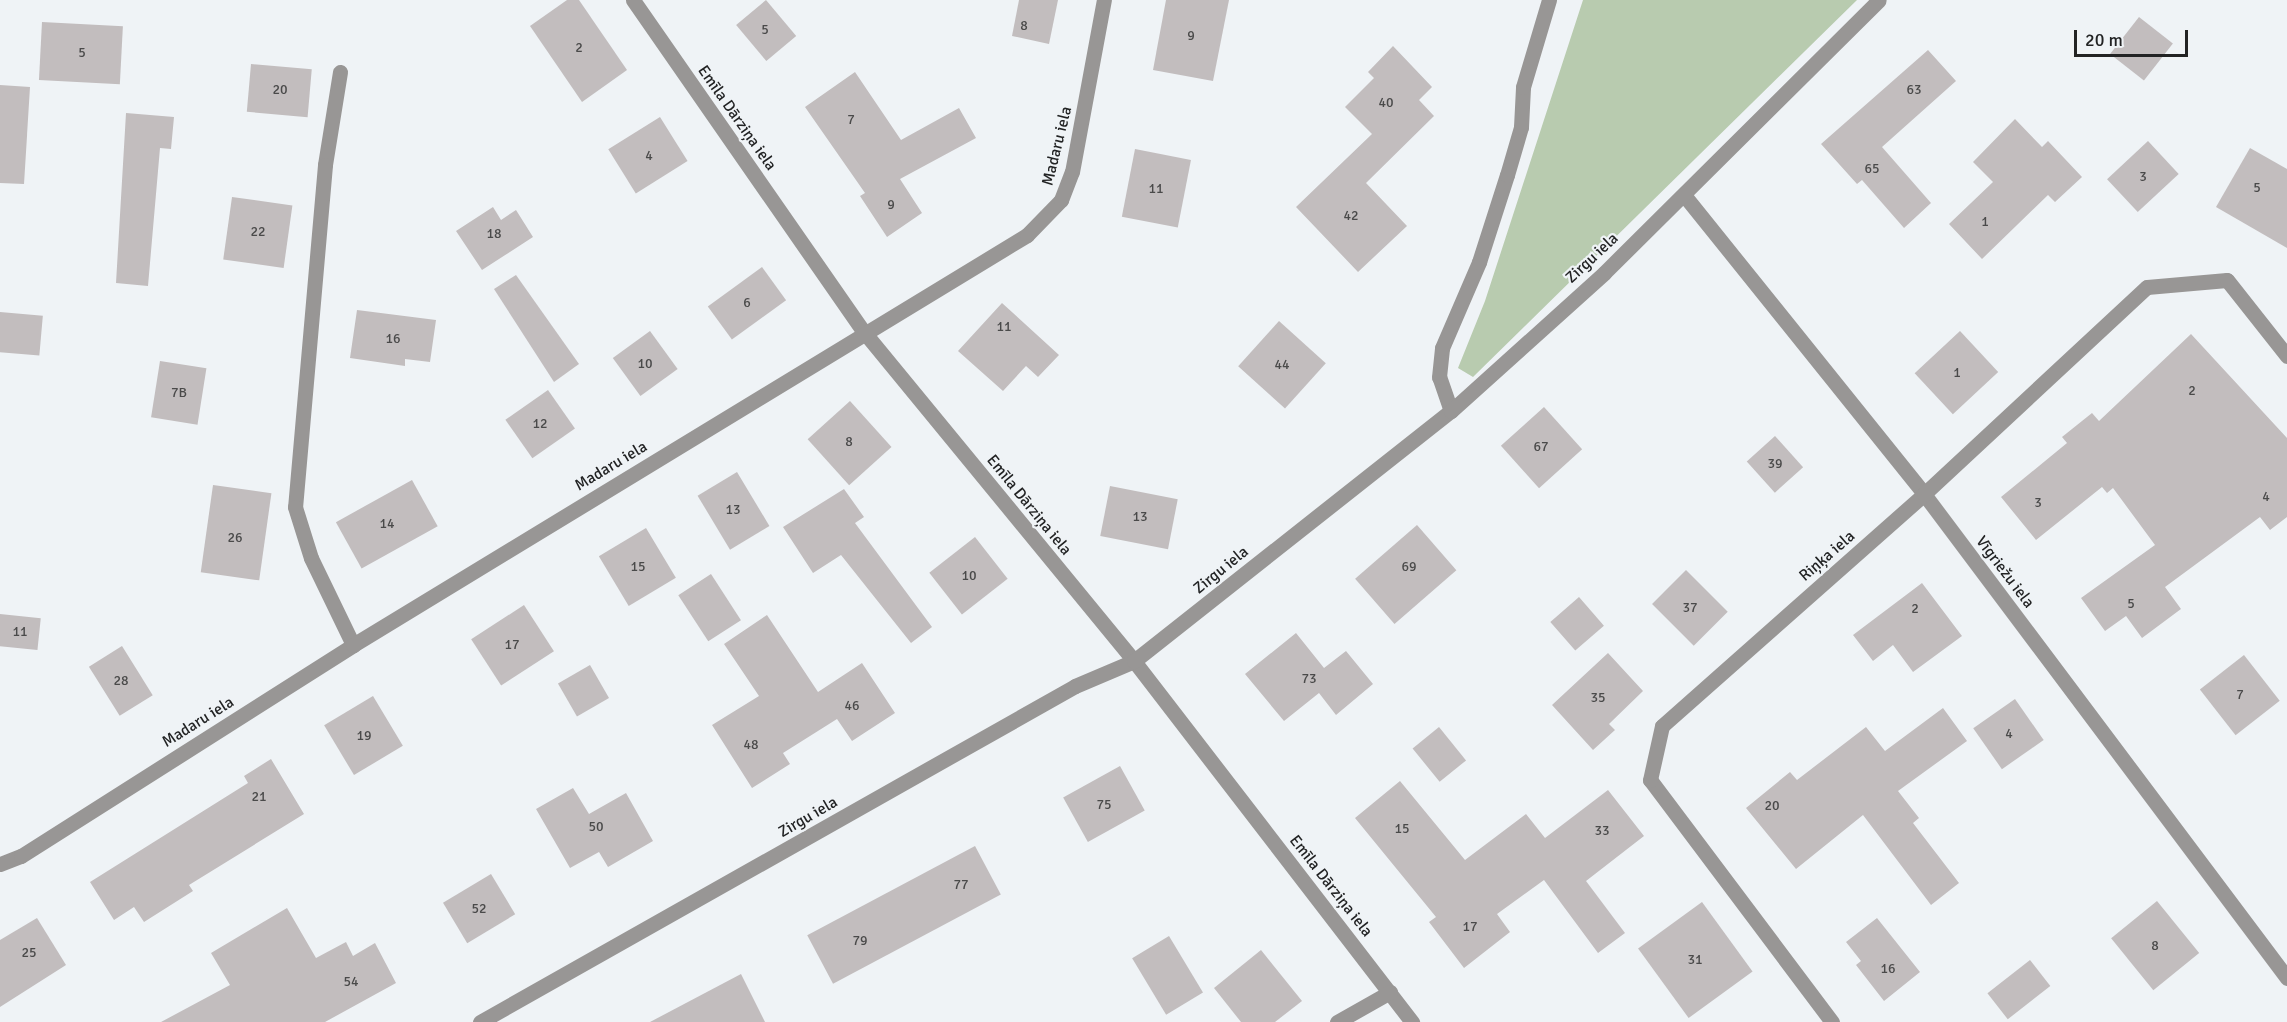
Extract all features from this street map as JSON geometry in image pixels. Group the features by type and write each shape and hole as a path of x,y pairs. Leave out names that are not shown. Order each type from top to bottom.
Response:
{"street":[{"name":"Emīla Dārziņa iela","path":"633,0 864,332 1134,661 1412,1022"},
{"name":"Madaru iela","path":"0,864 21,856 353,645 864,332 1027,236 1061,200 1072,172 1104,0"},
{"path":"1451,411 1438,377 1442,348 1479,262 1507,175 1521,126 1523,87 1549,0"},
{"name":"Zirgu iela","path":"480,1022 1075,686 1134,661 1451,411 1684,195 1879,0"},
{"path":"340,72 325,165 295,507 311,558 353,645"},
{"name":"Vīgriežu iela","path":"1684,195 1924,495 2287,978"},
{"name":"Riņķa iela","path":"1832,1022 1650,780 1662,726 1924,495 2147,287 2227,280 2287,356"},
{"path":"1336,1022 1390,992"}],"green space":[{"path":"1583,0 1857,0 1473,377 1458,368 1485,301"}],"building":[{"path":"567,0 579,0 627,70 582,102 530,26"},
{"path":"766,0 796,36 766,61 736,25"},
{"path":"1019,0 1058,0 1049,44 1012,36"},
{"path":"1166,0 1229,0 1213,81 1153,70"},
{"path":"2139,17 2173,43 2144,81 2110,54"},
{"path":"42,22 123,26 120,84 39,80"},
{"path":"1393,46 1432,87 1419,100 1434,116 1366,183 1407,226 1358,272 1296,207 1372,134 1345,107 1374,78 1368,72"},
{"path":"1928,50 1956,81 1882,147 1931,203 1904,228 1862,180 1857,184 1821,144"},
{"path":"251,64 312,69 308,117 247,112"},
{"path":"855,72 901,140 959,108 976,138 900,179 922,213 887,237 860,196 865,193 805,107"},
{"path":"0,85 30,87 24,184 0,183"},
{"path":"126,113 174,117 171,149 160,148 148,286 116,283"},
{"path":"660,117 688,161 636,193 608,149"},
{"path":"2015,119 2042,147 2048,141 2082,177 2055,202 2048,195 1982,259 1949,224 1993,182 1973,162"},
{"path":"2148,141 2179,174 2138,212 2107,179"},
{"path":"2250,148 2287,169 2287,248 2216,207"},
{"path":"1135,149 1191,160 1178,228 1122,217"},
{"path":"232,197 292,205 284,268 223,259"},
{"path":"493,207 501,220 516,210 533,237 482,270 456,231"},
{"path":"762,267 786,300 732,340 708,306"},
{"path":"516,275 579,364 554,382 494,289"},
{"path":"1002,303 1059,355 1038,377 1026,366 1003,391 958,351"},
{"path":"357,310 436,320 430,362 405,359 405,366 350,358"},
{"path":"0,312 43,316 39,356 0,352"},
{"path":"1279,321 1326,363 1285,408 1238,366"},
{"path":"650,331 678,369 640,396 613,358"},
{"path":"1960,331 1998,372 1953,414 1915,373"},
{"path":"2191,334 2287,438 2287,517 2270,530 2260,517 2165,587 2181,609 2142,638 2126,616 2105,631 2081,598 2155,545 2113,488 2107,493 2102,487 2036,540 2001,497 2067,443 2062,437 2092,413 2099,421"},
{"path":"160,361 206,368 198,425 151,417"},
{"path":"548,390 575,429 532,458 505,420"},
{"path":"850,401 891,447 849,485 808,439"},
{"path":"1544,407 1582,449 1539,488 1501,446"},
{"path":"1775,436 1803,467 1775,493 1747,461"},
{"path":"737,472 769,526 730,550 698,496"},
{"path":"412,480 438,526 362,569 336,522"},
{"path":"213,485 271,493 259,580 201,572"},
{"path":"1110,486 1178,499 1168,549 1100,536"},
{"path":"844,489 864,517 855,523 932,627 911,643 841,555 813,573 783,527"},
{"path":"1417,525 1456,570 1394,624 1355,579"},
{"path":"646,528 676,578 629,606 599,556"},
{"path":"975,537 1008,579 962,614 929,573"},
{"path":"1686,570 1728,612 1694,646 1652,604"},
{"path":"711,574 741,620 708,641 678,595"},
{"path":"1922,583 1962,636 1913,672 1893,645 1873,661 1853,635"},
{"path":"1579,597 1604,626 1575,651 1550,622"},
{"path":"524,605 554,651 501,685 471,639"},
{"path":"0,614 41,618 37,650 0,646"},
{"path":"767,615 818,692 862,663 895,713 852,741 837,719 783,753 790,764 752,788 712,725 759,696 724,644"},
{"path":"1296,633 1324,668 1346,651 1373,684 1336,715 1319,693 1284,721 1245,674"},
{"path":"122,646 153,695 120,716 89,667"},
{"path":"1608,653 1643,691 1609,724 1615,730 1593,750 1552,705"},
{"path":"2244,655 2280,701 2236,735 2200,689"},
{"path":"590,665 609,698 577,716 558,684"},
{"path":"373,696 403,746 354,775 324,725"},
{"path":"2015,699 2044,740 2002,769 1973,728"},
{"path":"1943,708 1967,741 1898,791 1919,818 1913,823 1959,883 1931,905 1863,815 1796,869 1746,808 1790,772 1797,780 1866,727 1885,751"},
{"path":"1439,727 1466,760 1440,782 1413,748"},
{"path":"271,759 304,814 189,885 193,891 144,922 134,907 114,920 90,882 248,783 244,776"},
{"path":"1120,766 1145,811 1088,842 1063,798"},
{"path":"1400,781 1465,860 1526,814 1545,838 1608,790 1644,836 1586,881 1625,933 1598,953 1544,880 1497,914 1510,932 1464,968 1429,922 1436,917 1355,818"},
{"path":"573,788 589,814 626,793 653,841 608,867 599,852 570,868 536,809"},
{"path":"975,846 1001,895 833,984 807,935"},
{"path":"491,874 515,914 467,943 443,903"},
{"path":"2157,901 2199,953 2153,990 2111,938"},
{"path":"1702,902 1753,972 1689,1018 1638,948"},
{"path":"287,908 316,958 346,942 353,956 375,943 396,983 325,1022 161,1022 230,985 211,953"},
{"path":"37,918 66,965 0,1007 0,940"},
{"path":"1877,918 1920,972 1884,1001 1856,965 1861,961 1846,942"},
{"path":"1169,936 1203,993 1166,1015 1132,958"},
{"path":"1261,950 1302,1001 1275,1022 1241,1022 1214,988"},
{"path":"2030,960 2050,986 2008,1019 1987,993"},
{"path":"741,974 765,1022 650,1022"}]}
